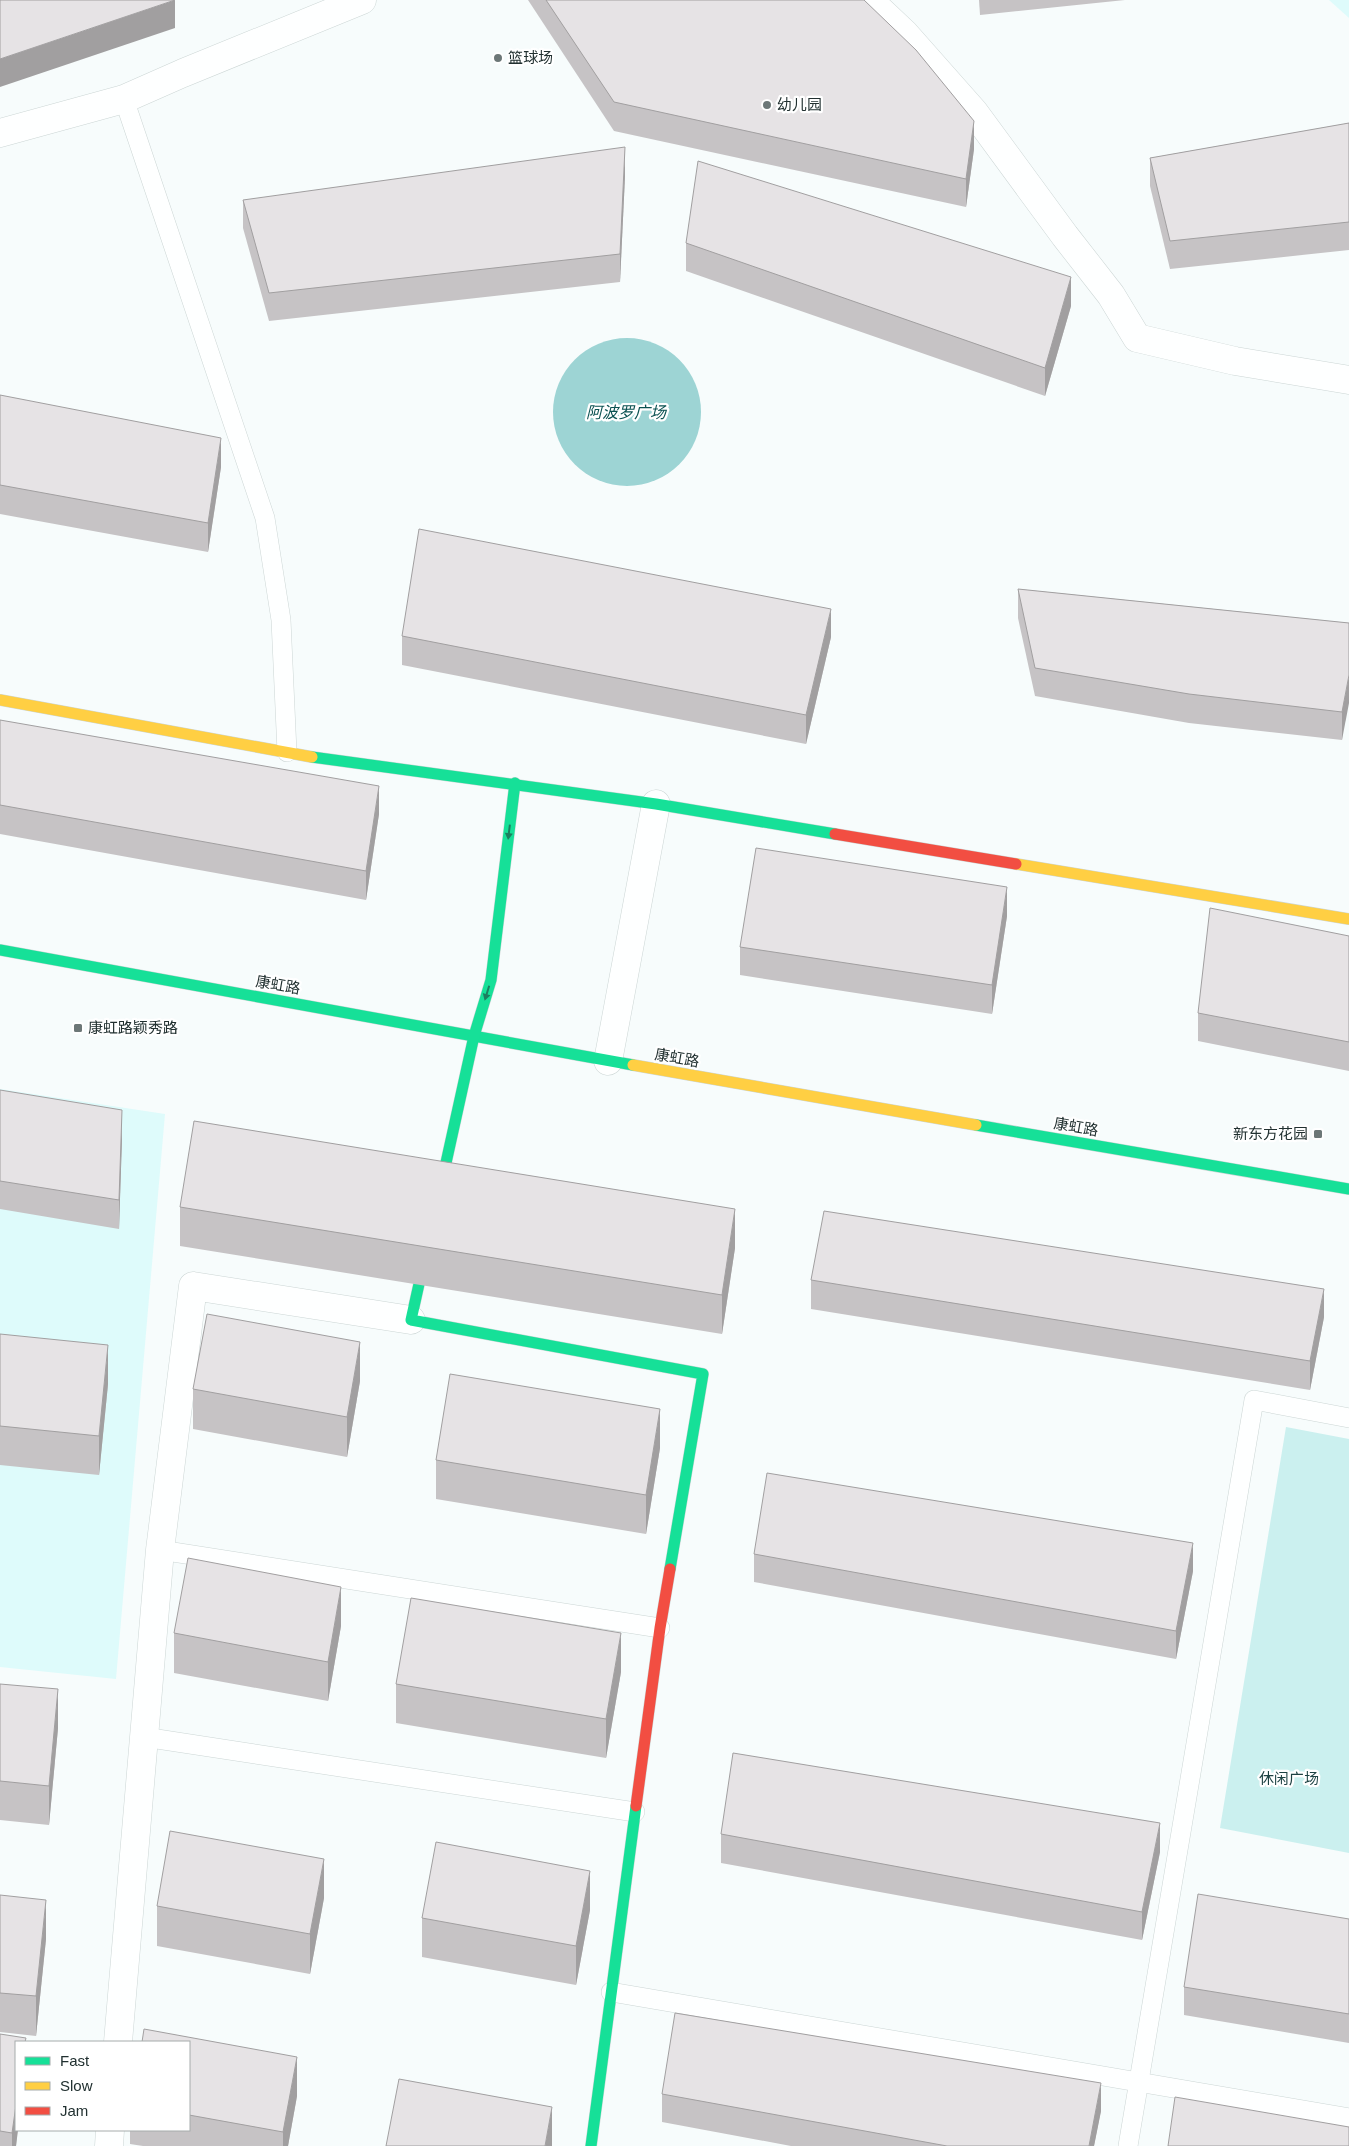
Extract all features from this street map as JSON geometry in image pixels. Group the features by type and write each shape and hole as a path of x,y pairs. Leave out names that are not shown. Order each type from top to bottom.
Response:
{"street":[{"path":"0,133 124,99 362,0"},
{"path":"869,0 905,34 974,112 1065,236 1111,294 1137,338 1235,361 1349,380"},
{"path":"0,700 287,752 656,804 1349,919"},
{"path":"436,1208 474,1036 491,980 515,783"},
{"path":"608,1061 656,804"},
{"name":"康虹路","path":"0,950 608,1061 1349,1189"},
{"path":"411,1320 429,1237"},
{"path":"118,2041 160,1550 193,1286 411,1320 703,1374 660,1628 591,2146"},
{"path":"109,2146 110,2131"}],"lane":[{"path":"124,99 265,518 281,620 287,752"},
{"path":"1128,2146 1254,1400 1349,1418"},
{"path":"160,1550 660,1628"},
{"path":"144,1737 635,1812"},
{"path":"611,1992 1349,2118"}],"shaded area":[{"path":"1329,0 1349,0 1349,18"},
{"path":"0,1089 165,1114 116,1679 0,1667"}],"green space":[{"name":"休闲广场","path":"1286,1427 1349,1439 1349,1853 1220,1828"}],"water":[{"name":"阿波罗广场","path":"627,338 655,343 668,350 679,360 689,371 696,384 701,412 696,440 689,453 679,464 668,474 655,481 627,486 599,481 586,474 575,464 565,453 558,440 553,412 558,384 565,371 575,360 586,350 599,343"}],"building":[{"path":"0,0 175,0 0,59"},
{"name":"幼儿园","path":"546,0 864,0 916,50 974,121 966,179 614,102"},
{"path":"1349,123 1349,222 1170,241 1150,158"},
{"path":"625,147 620,254 269,293 243,200"},
{"path":"698,161 1071,277 1045,368 686,243"},
{"path":"0,395 221,438 208,523 0,485"},
{"path":"419,529 831,609 806,715 402,636"},
{"path":"1018,589 1349,623 1349,675 1342,712 1189,694 1035,668"},
{"path":"0,720 379,786 366,871 0,805"},
{"path":"756,848 1007,887 992,985 740,947"},
{"path":"1210,908 1349,936 1349,1042 1198,1013"},
{"path":"0,1090 122,1110 119,1200 0,1181"},
{"path":"194,1121 735,1209 722,1295 180,1207"},
{"path":"824,1211 1324,1289 1310,1361 811,1280"},
{"path":"207,1314 360,1342 347,1417 193,1389"},
{"path":"0,1334 108,1345 99,1436 0,1426"},
{"path":"450,1374 660,1409 646,1495 436,1460"},
{"path":"767,1473 1193,1543 1176,1631 754,1554"},
{"path":"188,1558 341,1587 328,1662 174,1633"},
{"path":"411,1598 621,1633 606,1719 396,1684"},
{"path":"0,1684 58,1689 49,1786 0,1781"},
{"path":"733,1753 1160,1823 1142,1912 721,1834"},
{"path":"170,1831 324,1859 310,1934 157,1906"},
{"path":"436,1842 590,1871 576,1946 422,1918"},
{"path":"1198,1894 1349,1919 1349,2014 1184,1987"},
{"path":"0,1895 46,1900 36,1996 0,1993"},
{"path":"675,2013 1101,2083 1089,2146 947,2146 662,2094"},
{"path":"144,2029 297,2057 283,2132 190,2115 190,2041 142,2041"},
{"path":"0,2034 26,2038 25,2041 15,2041 15,2112 12,2133 0,2131"},
{"path":"399,2079 552,2107 545,2146 386,2146"},
{"path":"1175,2097 1349,2127 1349,2146 1168,2146"}],"traffic: fast":[{"path":"312,757 656,804 835,834"},
{"path":"438,1199 474,1036 491,980 515,783"},
{"path":"0,950 633,1065"},
{"path":"976,1125 1349,1189"},
{"path":"427,1248 411,1320 703,1374 670,1569"},
{"path":"591,2146 636,1806"}],"traffic: slow":[{"path":"0,700 312,757"},
{"path":"1016,864 1349,919"},
{"path":"633,1065 976,1125"}],"traffic: jam":[{"path":"835,834 1016,864"},
{"path":"636,1806 660,1628 670,1569"}],"place":[{"name":"篮球场","path":"498,58"},
{"name":"幼儿园","path":"767,105"},
{"name":"康虹路颖秀路","path":"78,1028"},
{"name":"新东方花园","path":"1318,1134"}]}
